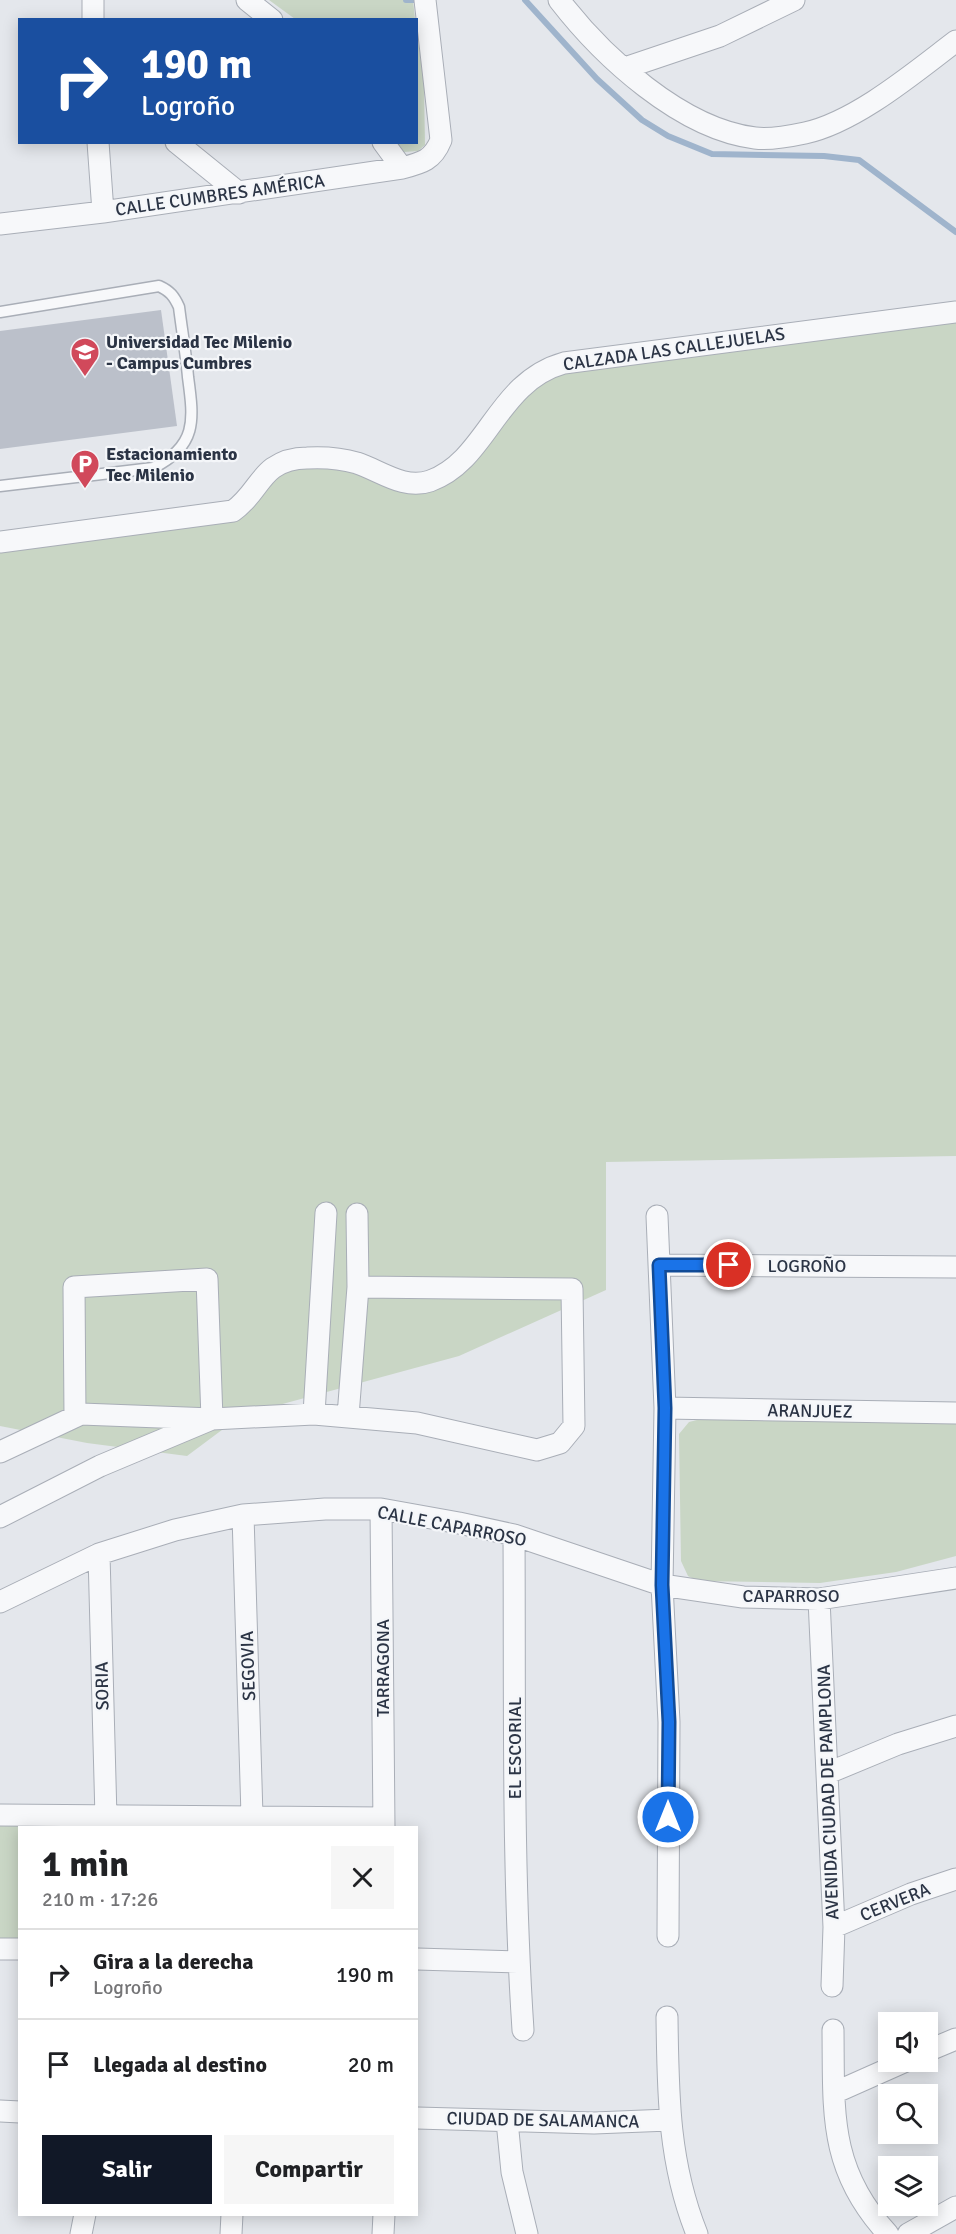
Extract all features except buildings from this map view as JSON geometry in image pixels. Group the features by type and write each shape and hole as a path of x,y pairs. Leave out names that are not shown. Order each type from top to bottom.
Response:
{"street":[{"path":"93,0 93,18"},
{"path":"247,0 270,18"},
{"name":"CALLE CUMBRES AMÉRICA","path":"0,224 239,193 402,168 426,162 436,152 441,140 425,0"},
{"path":"559,0 573,19 625,69 662,100 699,123 756,139 806,133 854,113 956,41"},
{"path":"625,69 720,36 794,0"},
{"path":"98,144 104,212"},
{"path":"178,144 239,193"},
{"path":"384,144 402,168"},
{"name":"CALZADA LAS CALLEJUELAS","path":"0,542 233,511 252,496 272,468 295,459 334,458 357,464 409,484 429,481 448,472 464,457 516,390 533,376 564,363 956,312"},
{"path":"314,1414 326,1213"},
{"path":"348,1416 358,1287 357,1214"},
{"path":"657,1216 665,1408 662,1585 669,1722 668,1936"},
{"name":"LOGROÑO","path":"659,1265 956,1267"},
{"path":"75,1417 74,1287 207,1279 212,1419"},
{"path":"0,1452 81,1414 116,1413 212,1419 314,1414 348,1416 417,1423 537,1450 560,1443 574,1426 572,1289 358,1287"},
{"name":"ARANJUEZ","path":"665,1408 956,1413"},
{"path":"0,1517 100,1466 212,1419"},
{"name":"CALLE CAPARROSO","path":"0,1602 99,1554 175,1530 243,1515 324,1509 381,1509 514,1535 662,1585"},
{"name":"TARRAGONA","path":"381,1509 383,1822"},
{"name":"SEGOVIA","path":"243,1515 252,1816"},
{"name":"EL ESCORIAL","path":"514,1535 518,1962 523,2030"},
{"name":"SORIA","path":"99,1554 106,1818"},
{"name":"CAPARROSO","path":"662,1585 743,1597 819,1599 956,1578"},
{"name":"AVENIDA CIUDAD DE PAMPLONA","path":"819,1599 834,1927 832,1986"},
{"path":"828,1773 898,1744 956,1726"},
{"path":"0,1815 106,1818 252,1816 383,1822"},
{"name":"CERVERA","path":"834,1927 910,1894 956,1879"},
{"path":"0,1949 18,1949"},
{"path":"418,1959 518,1962"},
{"path":"667,2017 669,2120 676,2169 697,2234"},
{"path":"833,2030 838,2147 848,2176 863,2204 888,2234"},
{"path":"938,2046 956,2039"},
{"path":"834,2093 881,2072"},
{"path":"0,2111 18,2112"},
{"name":"CIUDAD DE SALAMANCA","path":"418,2118 594,2123 669,2120"},
{"path":"507,2121 512,2172 527,2234"},
{"path":"908,2234 956,2207"},
{"path":"81,2234 85,2216"},
{"path":"231,2234 232,2216"},
{"path":"383,2234 384,2216"}],"lane":[{"path":"0,312 159,286 167,290 175,296 179,307 193,417 190,431 182,447 169,460 153,468 0,486"}],"green space":[{"path":"269,0 413,0 415,18 294,18"},
{"path":"418,40 424,86 425,145 418,151 404,152 397,144 418,144"},
{"path":"956,314 956,1156 606,1162 606,1290 459,1356 242,1415 187,1456 87,1443 0,1426 0,545 241,511 271,471 302,460 408,486 434,483 517,399 561,367"},
{"path":"701,1419 956,1421 956,1556 896,1572 820,1583 698,1581 688,1576 681,1561 679,1434 689,1422"},
{"path":"0,1825 84,1826 18,1826 18,1941 0,1940"}],"waterway":[{"path":"406,0 418,0"},
{"path":"525,0 597,79 642,120 668,136 712,154 824,156 859,160 956,232"}],"place":[{"name":"Universidad Tec Milenio - Campus Cumbres","path":"85,378"},
{"name":"Estacionamiento Tec Milenio","path":"85,490"}],"route":[{"path":"668,1817 669,1722 662,1585 665,1408 659,1265 729,1265"}]}
